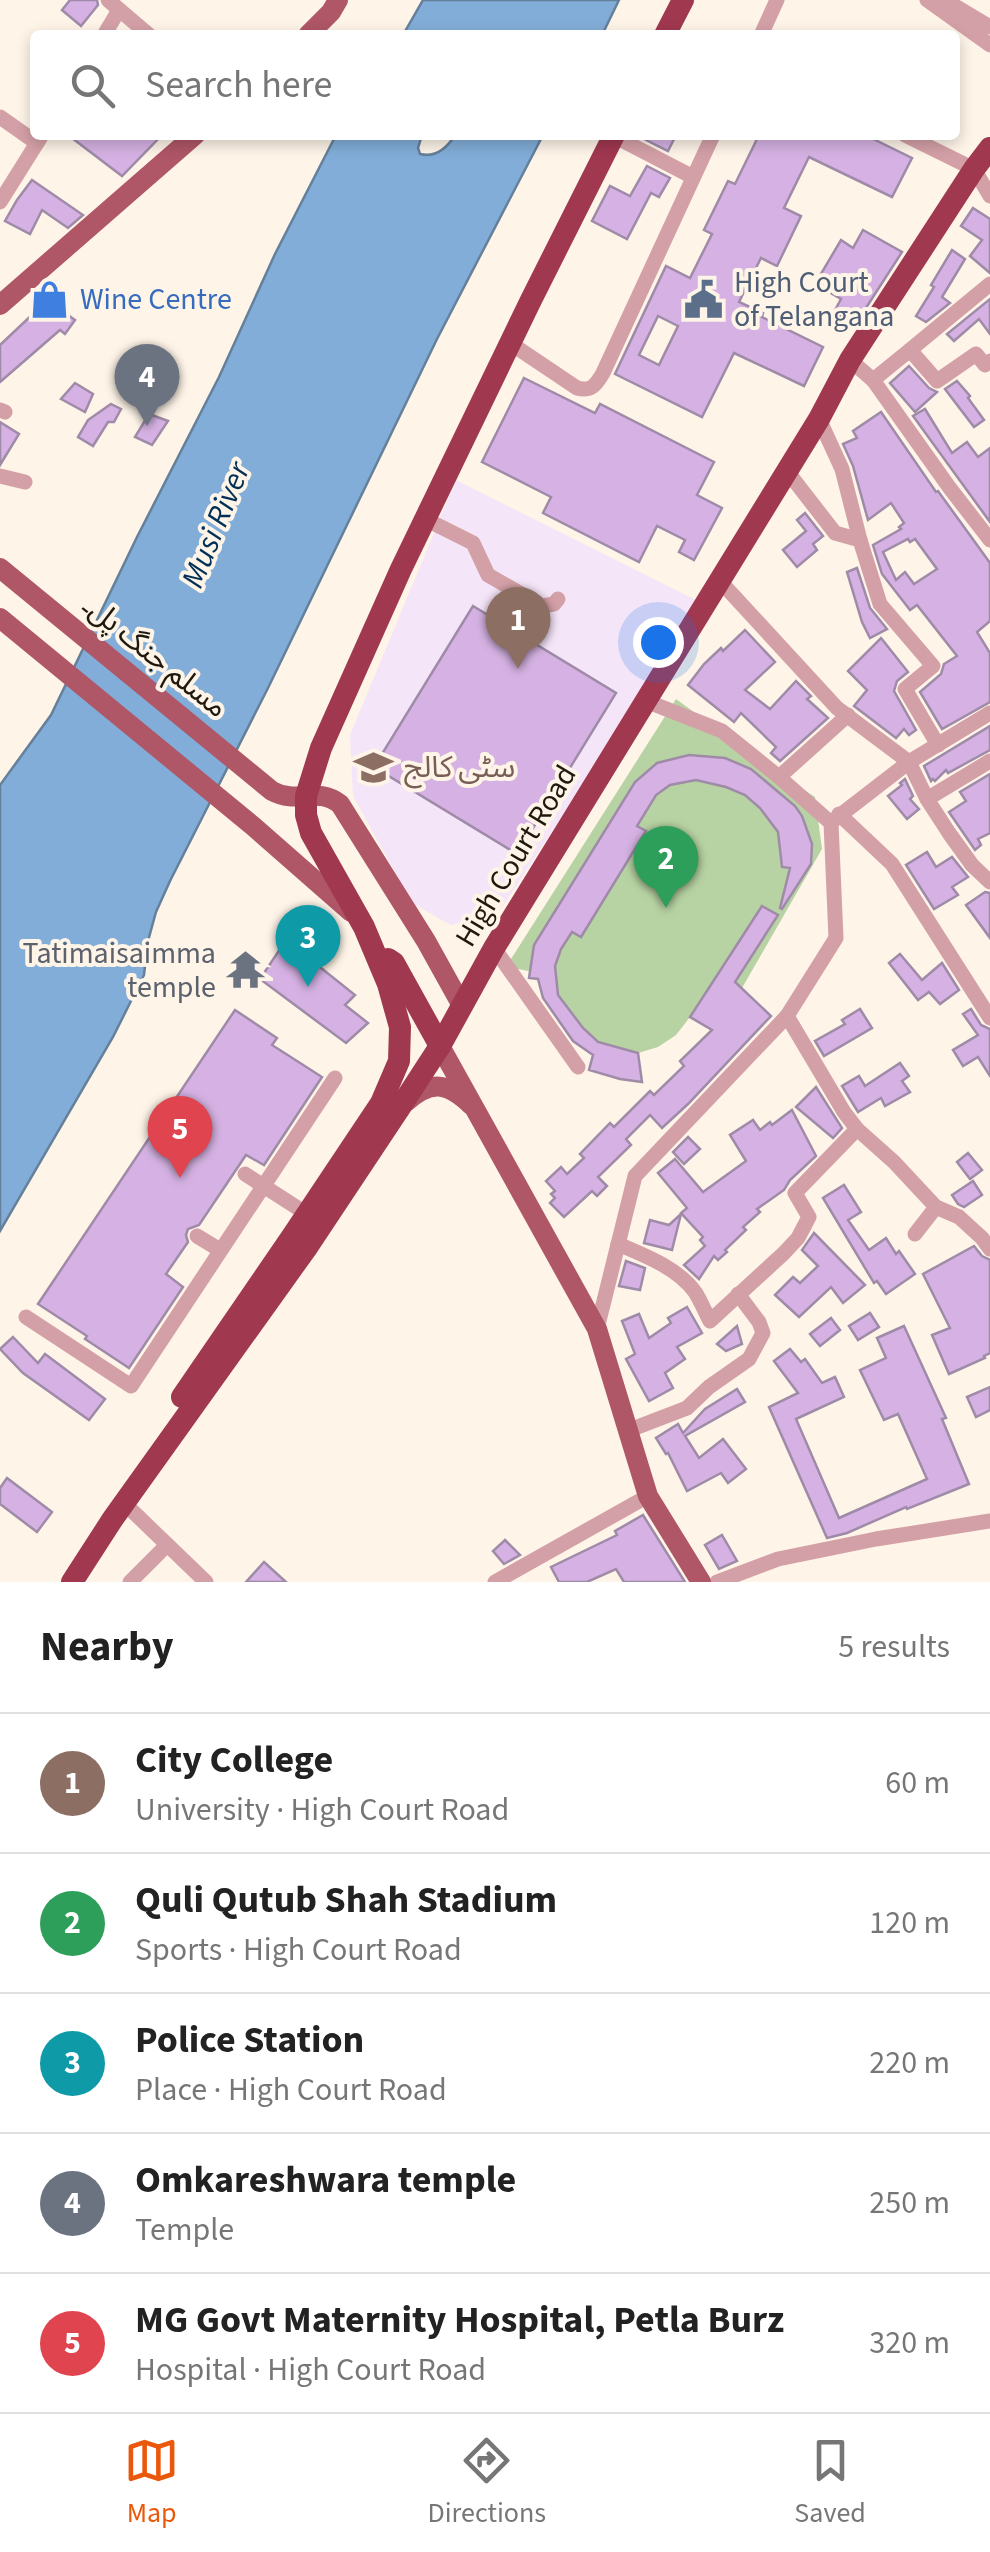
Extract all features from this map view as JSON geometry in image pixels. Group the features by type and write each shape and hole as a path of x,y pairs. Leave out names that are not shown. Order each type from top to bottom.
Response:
{"highway":[{"path":"668,30 683,0"},
{"path":"54,1582 381,1103 399,1060 400,1026 388,984 369,936 310,833 306,796 322,748 425,519 612,140"},
{"name":"High Court Road","path":"72,1582 402,1106 494,948 819,419 850,360 990,148"},
{"path":"369,936 394,964 440,1046"}],"main road":[{"path":"313,30 338,0"},
{"path":"0,304 189,140"},
{"name":"مسلم جنگ پل۔","path":"0,568 272,791 294,799 306,796"},
{"path":"0,618 332,894 369,936"},
{"path":"306,796 330,796 340,804 462,1004"},
{"path":"440,1046 597,1328 648,1496 701,1582"},
{"path":"402,1106 419,1091 445,1087 479,1113"}],"street":[{"path":"763,30 777,0"},
{"path":"927,0 990,46"},
{"path":"945,0 990,26"},
{"path":"106,30 114,5 143,30"},
{"path":"0,117 30,134"},
{"path":"0,202 6,186 38,140"},
{"path":"623,140 693,177"},
{"path":"510,343 576,388 594,387 711,140"},
{"path":"914,140 974,170 990,196"},
{"path":"873,380 989,286"},
{"path":"910,350 938,381 976,354 985,365 990,361"},
{"path":"850,360 873,380 990,540"},
{"path":"819,419 842,468 880,604 933,666 905,689 938,745"},
{"path":"787,472 835,533 860,540"},
{"path":"0,476 24,482"},
{"path":"425,519 473,543 488,574 542,606 558,600"},
{"path":"720,581 837,708 909,762 927,799 972,865 990,882"},
{"path":"646,701 722,732 892,864 990,1018"},
{"path":"835,818 909,762 990,713"},
{"path":"779,778 848,716"},
{"path":"927,799 990,761"},
{"path":"597,1328 636,1176 787,1016 836,938 835,818"},
{"path":"494,948 578,1066"},
{"path":"787,1016 858,1129 936,1207 959,1217 990,1249"},
{"path":"26,1317 131,1386 335,1078"},
{"path":"618,1244 650,1258 682,1279 694,1290 710,1321 798,1238 809,1217 795,1192 858,1129"},
{"path":"244,1174 307,1214"},
{"path":"915,1234 936,1207"},
{"path":"198,1236 220,1250"},
{"path":"626,1431 687,1408 709,1387 750,1359 763,1333 738,1294"},
{"path":"495,1582 517,1576 648,1496"},
{"path":"124,1504 206,1582"},
{"path":"717,1582 778,1559 990,1521"},
{"path":"130,1582 167,1546"}],"shaded area":[{"path":"456,480 702,603 503,906 489,916 451,925 412,903 353,796 350,735"}],"green space":[{"path":"676,699 815,797 822,849 731,1007 690,1017 676,1035 658,1047 638,1053 598,1042 583,1028 559,996 556,976 506,967"}],"water":[{"path":"423,0 619,0 604,30 406,30"},
{"name":"Musi River","path":"333,140 420,140 420,154 431,155 451,140 540,140 437,339 170,881 156,912 144,975 113,1037 0,1231 0,785 51,715 219,377 275,254"}],"building":[{"path":"70,0 97,0 98,5 81,26 62,10"},
{"path":"75,140 157,140 122,176"},
{"path":"646,140 674,140 668,151"},
{"path":"757,140 875,140 912,158 892,197 809,157 784,208 801,216 777,266 761,258 739,302 823,347 804,386 734,353 702,417 615,374 666,266 690,278 712,234 704,230 728,181 735,184","holes":["658,316 678,326 659,365 639,355"]},
{"path":"647,166 670,178 659,197 651,193 627,239 592,221 610,186 630,196"},
{"path":"32,180 83,215 68,228 42,210 30,234 5,221"},
{"path":"973,208 990,219 990,273 970,256 982,240 961,226"},
{"path":"863,230 902,252 855,325 834,312 841,299 815,284 841,240 853,248"},
{"path":"952,250 965,259 942,297 950,303 926,322 916,316"},
{"path":"990,299 990,334 979,319 954,341 947,334"},
{"path":"54,305 75,320 65,334 60,330 0,382 0,345 35,312 44,320"},
{"path":"909,366 937,392 915,412 890,383"},
{"path":"524,378 595,413 600,404 714,462 697,495 722,508 694,560 679,552 685,540 657,526 639,562 543,513 551,497 482,462"},
{"path":"957,381 984,420 974,427 945,389"},
{"path":"75,383 93,394 85,412 61,399"},
{"path":"111,404 121,409 93,446 78,437 88,420"},
{"path":"925,409 952,453 967,442 978,457 990,448 990,522 913,416"},
{"path":"881,412 990,563 990,621 977,632 990,653 990,702 942,729 920,692 941,674 944,664 957,656 917,605 910,610 882,574 873,545 901,529 904,523 891,503 868,520 843,444 857,438 853,431","holes":["908,539 915,539 937,569 914,584 905,572 896,580 883,552"]},
{"path":"149,414 168,421 152,445 135,437"},
{"path":"0,422 19,434 0,465"},
{"path":"805,513 823,536 813,544 817,550 797,567 783,550 806,531 797,520"},
{"path":"857,568 870,608 887,629 870,638 847,572"},
{"path":"473,606 616,693 517,854 374,767"},
{"path":"745,630 775,662 745,690 770,709 796,681 811,696 807,699 828,718 780,761 771,753 776,747 741,713 734,722 688,685 704,664"},
{"path":"881,638 908,672 897,681 894,691 916,730 909,735 904,729 896,738 854,706 867,690 848,671"},
{"path":"990,726 990,750 931,781 924,766"},
{"path":"689,755 725,758 751,769 795,806 812,844 811,864 782,909 790,868 782,867 778,832 760,808 745,795 696,780 670,785 656,795 637,826 646,831 581,937 572,932 555,966 558,995 583,1028 598,1042 638,1053 642,1082 620,1079 589,1070 593,1055 573,1041 543,998 538,979 529,978 534,945 635,782 657,763"},
{"path":"990,774 990,833 978,839 981,845 975,850 949,812 966,801 960,792"},
{"path":"905,779 913,796 910,799 919,809 907,819 888,796"},
{"path":"927,852 936,867 952,857 968,877 952,887 958,895 934,909 906,865"},
{"path":"985,892 990,893 990,938 966,905"},
{"path":"762,906 778,915 735,982 771,1016 662,1128 650,1115 626,1139 631,1145 598,1177 607,1186 597,1196 592,1191 564,1217 550,1203 555,1191 546,1181 561,1167 567,1174 610,1123 614,1127 650,1091 654,1095 684,1066 680,1061 712,1030 690,1017"},
{"path":"286,940 355,995 345,1005 368,1023 346,1043 260,979"},
{"path":"900,954 922,980 942,963 959,990 940,1004 929,992 918,1000 889,963"},
{"path":"860,1009 872,1028 824,1056 815,1041 845,1024 842,1020"},
{"path":"971,1009 981,1025 990,1029 990,1076 978,1057 963,1066 953,1050 978,1035 963,1014"},
{"path":"235,1010 277,1038 272,1045 322,1077 264,1165 246,1155 199,1225 188,1229 188,1242 166,1274 183,1287 129,1368 38,1304"},
{"path":"900,1063 909,1076 902,1081 910,1092 885,1106 881,1098 858,1112 842,1086 859,1076 865,1086"},
{"path":"816,1087 842,1128 833,1138 796,1107"},
{"path":"792,1110 816,1156 784,1190 757,1209 760,1212 743,1227 746,1230 718,1260 714,1256 699,1279 684,1265 705,1246 700,1240 703,1237 681,1213 687,1208 658,1173 675,1159 703,1192 746,1161 730,1135 753,1120 760,1130"},
{"path":"688,1137 700,1149 684,1164 673,1152"},
{"path":"968,1153 982,1170 970,1179 957,1162"},
{"path":"973,1181 982,1195 964,1207 952,1195"},
{"path":"844,1185 861,1212 848,1220 869,1250 886,1238 915,1274 886,1294 877,1281 874,1283 823,1198"},
{"path":"681,1214 672,1250 644,1243 650,1220 669,1225"},
{"path":"814,1233 865,1285 843,1303 831,1287 799,1317 775,1295 793,1277 800,1283 818,1266 802,1250"},
{"path":"974,1246 990,1260 990,1353 949,1374 932,1335 950,1328 923,1274"},
{"path":"626,1261 645,1268 640,1290 619,1286"},
{"path":"687,1307 702,1333 677,1347 685,1359 665,1373 673,1388 649,1401 626,1359 635,1354 622,1321 639,1314 649,1338 671,1323 668,1318"},
{"path":"870,1313 879,1327 858,1340 849,1326"},
{"path":"831,1318 840,1330 820,1346 810,1334"},
{"path":"737,1326 742,1344 726,1351 717,1344"},
{"path":"904,1326 946,1418 942,1419 969,1484 827,1538 769,1407 798,1393 774,1361 790,1349 801,1362 805,1359 822,1383 835,1377 844,1397 796,1419 839,1518 927,1479 898,1414 884,1420 860,1370 886,1358 877,1338"},
{"path":"13,1337 38,1363 45,1354 105,1399 89,1420 23,1373 0,1349"},
{"path":"990,1387 990,1410 976,1417 967,1397"},
{"path":"737,1389 745,1402 685,1436 699,1458 723,1439 746,1469 728,1483 721,1473 687,1491 656,1438 678,1424 683,1433 705,1409"},
{"path":"7,1478 52,1512 37,1532 0,1504 0,1488"},
{"path":"643,1515 685,1582 624,1582 616,1569 587,1582 559,1582 551,1567 617,1535 615,1531"},
{"path":"722,1535 737,1561 719,1569 705,1545"},
{"path":"505,1540 520,1555 504,1564 493,1551"},
{"path":"264,1562 286,1582 246,1582"}],"place":[{"name":"Wine Centre","path":"50,299"},
{"name":"High Court of Telangana","path":"704,299"},
{"name":"Omkareshwara temple","path":"147,426"},
{"name":"City College","path":"518,669"},
{"name":"سٹی کالج","path":"374,767"},
{"name":"Quli Qutub Shah Stadium","path":"666,908"},
{"name":"Tatimaisaimma temple","path":"246,970"},
{"name":"Police Station","path":"308,987"},
{"name":"MG Govt Maternity Hospital, Petla Burz","path":"180,1178"}]}
